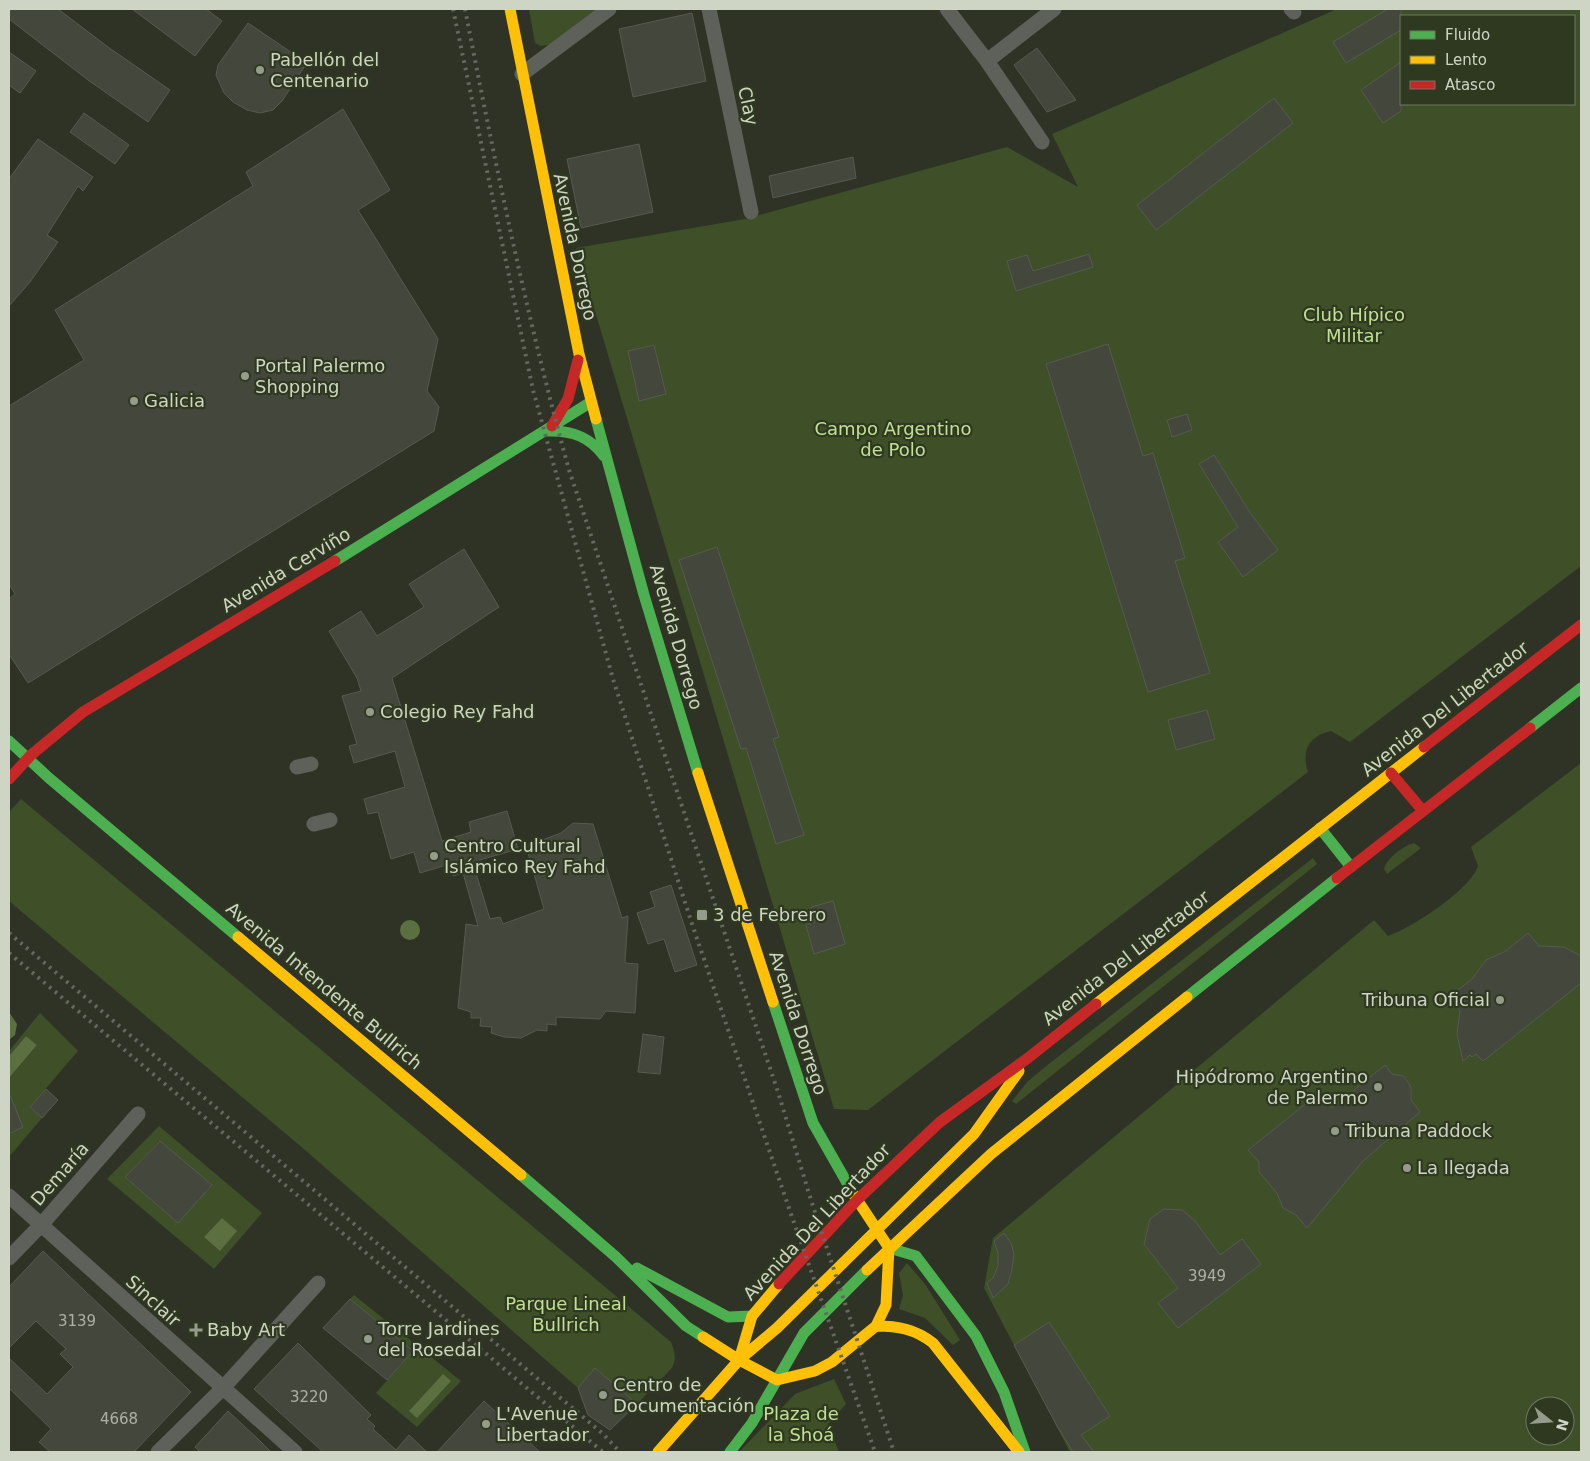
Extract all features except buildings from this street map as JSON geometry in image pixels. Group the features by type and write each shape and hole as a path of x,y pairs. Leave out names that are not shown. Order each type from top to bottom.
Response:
{"main road":[{"name":"Avenida Dorrego","path":"510,9 579,354 644,595 700,782 810,1114 857,1200 889,1248"},
{"path":"548,431 568,399 574,381 579,354"},
{"name":"Avenida Cerviño","path":"9,779 27,756 56,730 102,699 359,548 592,402"},
{"path":"548,431 561,430 586,437 598,448 608,462"},
{"name":"Avenida Del Libertador","path":"658,1452 713,1392 738,1360 752,1316 763,1301 857,1200 940,1122 1028,1058 1581,625"},
{"path":"730,1452 752,1423 804,1333 889,1248 1025,1125 1581,688"},
{"name":"Avenida Intendente Bullrich","path":"9,741 49,778 616,1257 686,1326 738,1360 776,1380"},
{"path":"1391,773 1423,811"},
{"path":"1320,828 1351,867"},
{"path":"738,1360 777,1328 974,1134 1028,1058"},
{"path":"776,1380 815,1371 832,1362 876,1326 886,1305 889,1248"},
{"path":"889,1248 916,1256 976,1336 1004,1392 1025,1452"},
{"name":"Avenida Intendente Bullrich","path":"616,1257 728,1317 752,1316"},
{"path":"876,1326 901,1326 925,1337 933,1343 1019,1452"},
{"path":"788,1340 804,1333"},
{"path":"738,1360 772,1347"}],"street":[{"path":"522,74 609,9"},
{"name":"Clay","path":"709,9 751,212"},
{"path":"947,9 987,61 1042,142"},
{"path":"987,61 1054,9"},
{"path":"314,824 330,820"},
{"name":"Demaría","path":"9,1258 41,1225 138,1114"},
{"name":"Sinclair","path":"9,1196 296,1452"},
{"path":"158,1452 222,1388 318,1283"}],"green space":[{"path":"529,9 597,9 552,44 541,46 535,43"},
{"path":"1337,9 1581,9 1581,566 1350,742 1331,731 1317,736 1312,740 1306,751 1308,772 868,1110 834,1109 576,248 745,219 1007,147 1078,187 1052,134"},
{"name":"Hipódromo Argentino de Palermo","path":"1581,763 1581,1452 1070,1452 984,1288 993,1238 1374,920 1388,936 1411,925 1453,896 1473,876 1478,866 1471,847"},
{"name":"Parque Lineal Bullrich","path":"21,799 671,1342 675,1356 671,1369 637,1404 596,1369 578,1388 305,1150 9,901 9,812"},
{"path":"1414,843 1421,848 1387,874 1384,869 1388,861 1400,850"},
{"path":"1313,858 1317,864 1016,1104 1012,1101 1028,1081 1050,1063"},
{"path":"40,1013 78,1051 30,1107 42,1118 9,1157 9,1132 22,1127 19,1118 9,1104 9,1078 37,1045 26,1036 9,1056 9,1051"},
{"path":"159,1126 262,1213 214,1269 107,1179","holes":["159,1141 212,1185 178,1223 125,1177"]},
{"path":"907,1263 925,1284 960,1340 953,1345 925,1318 899,1309 903,1295 899,1273"},
{"path":"354,1295 461,1381 417,1427 376,1393 413,1351 350,1299"},
{"name":"Plaza de la Shoá","path":"834,1379 846,1404 828,1424 839,1452 739,1452 795,1394"}],"shaded area":[{"path":"410,920 417,923 420,930 417,937 410,940 403,937 400,930 403,923"},
{"path":"9,1012 17,1024 15,1035 9,1040"},
{"path":"26,1036 37,1045 9,1078 9,1056"},
{"path":"222,1218 237,1231 220,1251 204,1237"},
{"path":"443,1374 451,1381 417,1418 409,1411"}],"railway":[{"path":"453,9 533,390 613,679 692,924 875,1452"},
{"path":"465,9 512,240 539,356 569,470 778,1092 811,1200 894,1452"},
{"path":"9,933 602,1433 620,1452"},
{"path":"9,953 603,1452"}],"traffic: fast":[{"path":"335,561 591,402"},
{"path":"596,419 644,595 698,773"},
{"path":"548,431 573,433 580,436 593,444 604,456"},
{"path":"1530,728 1581,688"},
{"path":"9,741 49,778 238,937"},
{"path":"1320,828 1351,867"},
{"path":"1187,997 1337,878"},
{"path":"773,1002 813,1123 854,1195"},
{"path":"521,1175 616,1257 686,1326 703,1337"},
{"path":"889,1248 916,1256 976,1336 1004,1392 1025,1452"},
{"path":"637,1268 728,1317 752,1316"},
{"path":"730,1452 752,1423 804,1333 867,1270"}],"traffic: slow":[{"path":"510,9 579,354 596,419"},
{"path":"1096,1004 1424,747"},
{"path":"698,773 773,1002"},
{"path":"238,937 521,1175"},
{"path":"867,1270 991,1154 1187,997"},
{"path":"739,1360 777,1328 974,1134 1019,1071"},
{"path":"854,1195 889,1248 886,1305 876,1326 906,1329 920,1334 933,1343 1019,1452"},
{"path":"658,1452 739,1360 752,1316 779,1284"},
{"path":"703,1337 739,1360 777,1380 815,1371 832,1362 876,1326"}],"traffic: jam":[{"path":"552,426 568,399 578,360"},
{"path":"9,779 31,755 83,712 335,561"},
{"path":"1424,747 1581,625"},
{"path":"1337,878 1530,728"},
{"path":"1391,773 1423,811"},
{"path":"779,1284 857,1200 940,1122 1028,1058 1096,1004"}],"place":[{"name":"Pabellón del Centenario","path":"260,70"},
{"name":"Portal Palermo Shopping","path":"245,376"},
{"name":"Galicia","path":"134,401"},
{"name":"Colegio Rey Fahd","path":"370,712"},
{"name":"Centro Cultural Islámico Rey Fahd","path":"434,856"},
{"name":"3 de Febrero","path":"702,915"},
{"name":"Tribuna Oficial","path":"1500,1000"},
{"name":"Hipódromo Argentino de Palermo","path":"1378,1087"},
{"name":"Tribuna Paddock","path":"1335,1131"},
{"name":"La llegada","path":"1407,1168"},
{"name":"Baby Art","path":"196,1330"},
{"name":"Torre Jardines del Rosedal","path":"368,1339"},
{"name":"Centro de Documentación","path":"603,1395"},
{"name":"L'Avenue Libertador","path":"486,1424"}],"park label":[{"name":"Club Hípico Militar","path":"1354,325"},
{"name":"Campo Argentino de Polo","path":"893,439"}]}
